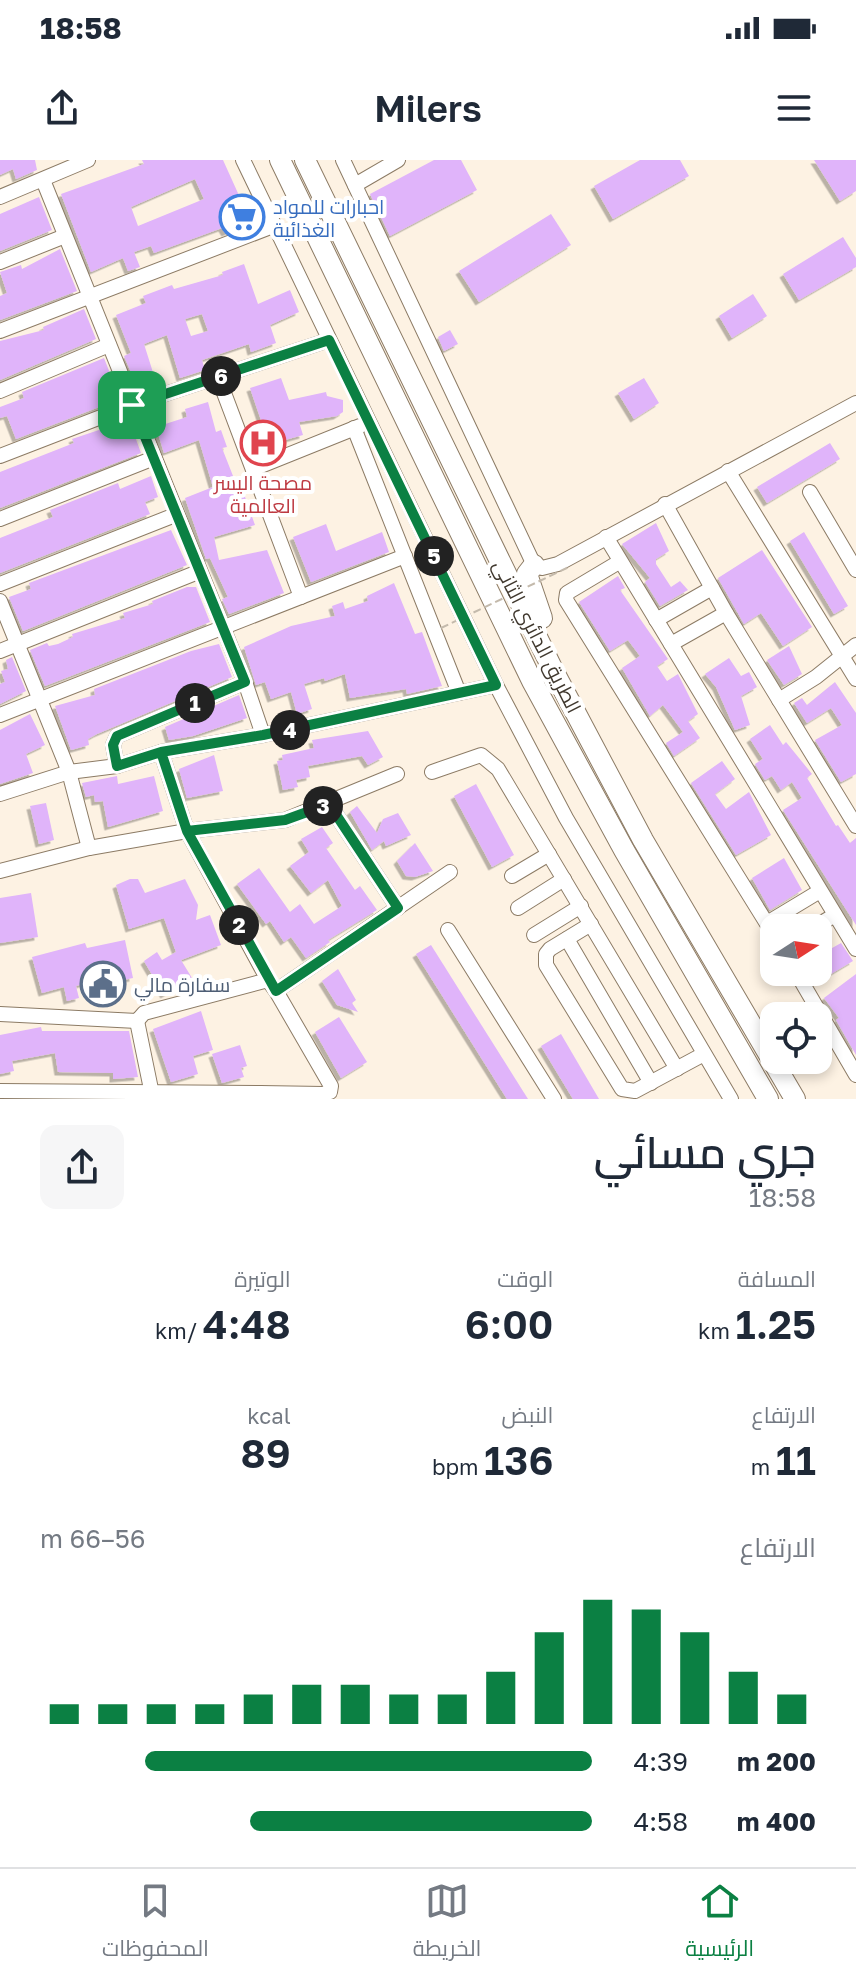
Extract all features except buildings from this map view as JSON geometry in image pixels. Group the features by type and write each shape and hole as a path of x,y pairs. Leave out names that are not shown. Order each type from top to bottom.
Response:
{"highway":[{"name":"الطريق الدائري الثاني","path":"280,160 532,681 631,863 768,1099"},
{"name":"الطريق الدائري الثاني","path":"305,160 587,733 643,840 795,1099"},
{"path":"534,565 527,574 533,600 572,680 582,705 587,733"}],"street":[{"path":"0,197 88,160"},
{"path":"243,160 329,340 405,556 459,693"},
{"path":"343,160 534,565 550,568 856,403"},
{"path":"355,185 398,160"},
{"path":"43,180 175,515 245,682 263,735"},
{"path":"0,331 89,294 273,226"},
{"path":"0,262 65,236"},
{"path":"0,456 132,405 329,340"},
{"path":"0,391 109,345"},
{"path":"218,377 301,597"},
{"path":"253,469 361,425"},
{"path":"361,425 566,818 731,1099"},
{"path":"0,519 154,458"},
{"path":"728,471 856,679"},
{"path":"810,492 856,570"},
{"path":"665,504 726,613 856,826"},
{"path":"0,584 175,515"},
{"path":"606,537 856,949"},
{"path":"0,715 405,556"},
{"path":"619,562 567,593 566,600 762,914"},
{"path":"0,651 198,572"},
{"path":"656,620 712,588"},
{"path":"0,601 69,772 89,848"},
{"path":"671,644 726,613"},
{"path":"779,700 816,677 856,645"},
{"path":"117,766 113,745 117,736 245,682"},
{"path":"0,794 69,772 117,766 161,752 263,735 496,685"},
{"path":"161,752 187,831 335,1093"},
{"path":"432,772 471,756 489,760 498,769 677,1069"},
{"path":"0,871 89,848 187,831 285,820 397,774"},
{"path":"329,804 398,908"},
{"path":"512,876 549,854"},
{"path":"137,1021 144,1013 272,985 398,908 450,872"},
{"path":"518,908 564,879"},
{"path":"790,914 820,891"},
{"path":"534,935 581,906"},
{"path":"591,924 546,954 546,965 622,1089 630,1093 704,1054"},
{"path":"448,930 554,1099"},
{"path":"567,939 651,1083"},
{"path":"804,986 856,1075"},
{"path":"0,1014 137,1021"},
{"path":"137,1021 152,1095"},
{"path":"714,1072 723,1099"},
{"path":"0,1091 260,1096 335,1093"}],"path":[{"path":"441,628 571,566"}],"place":[{"name":"احبارات للمواد الغذائية","path":"242,217"},
{"name":"مصحة اليسر العالمية","path":"263,443"},
{"name":"سفارة مالي","path":"103,984"}],"route":[{"path":"132,405 245,682 117,736 113,740 117,766 161,752 187,831 276,991 398,908 329,804 285,820 187,831 161,752 263,735 496,685 329,340 132,405"}]}
